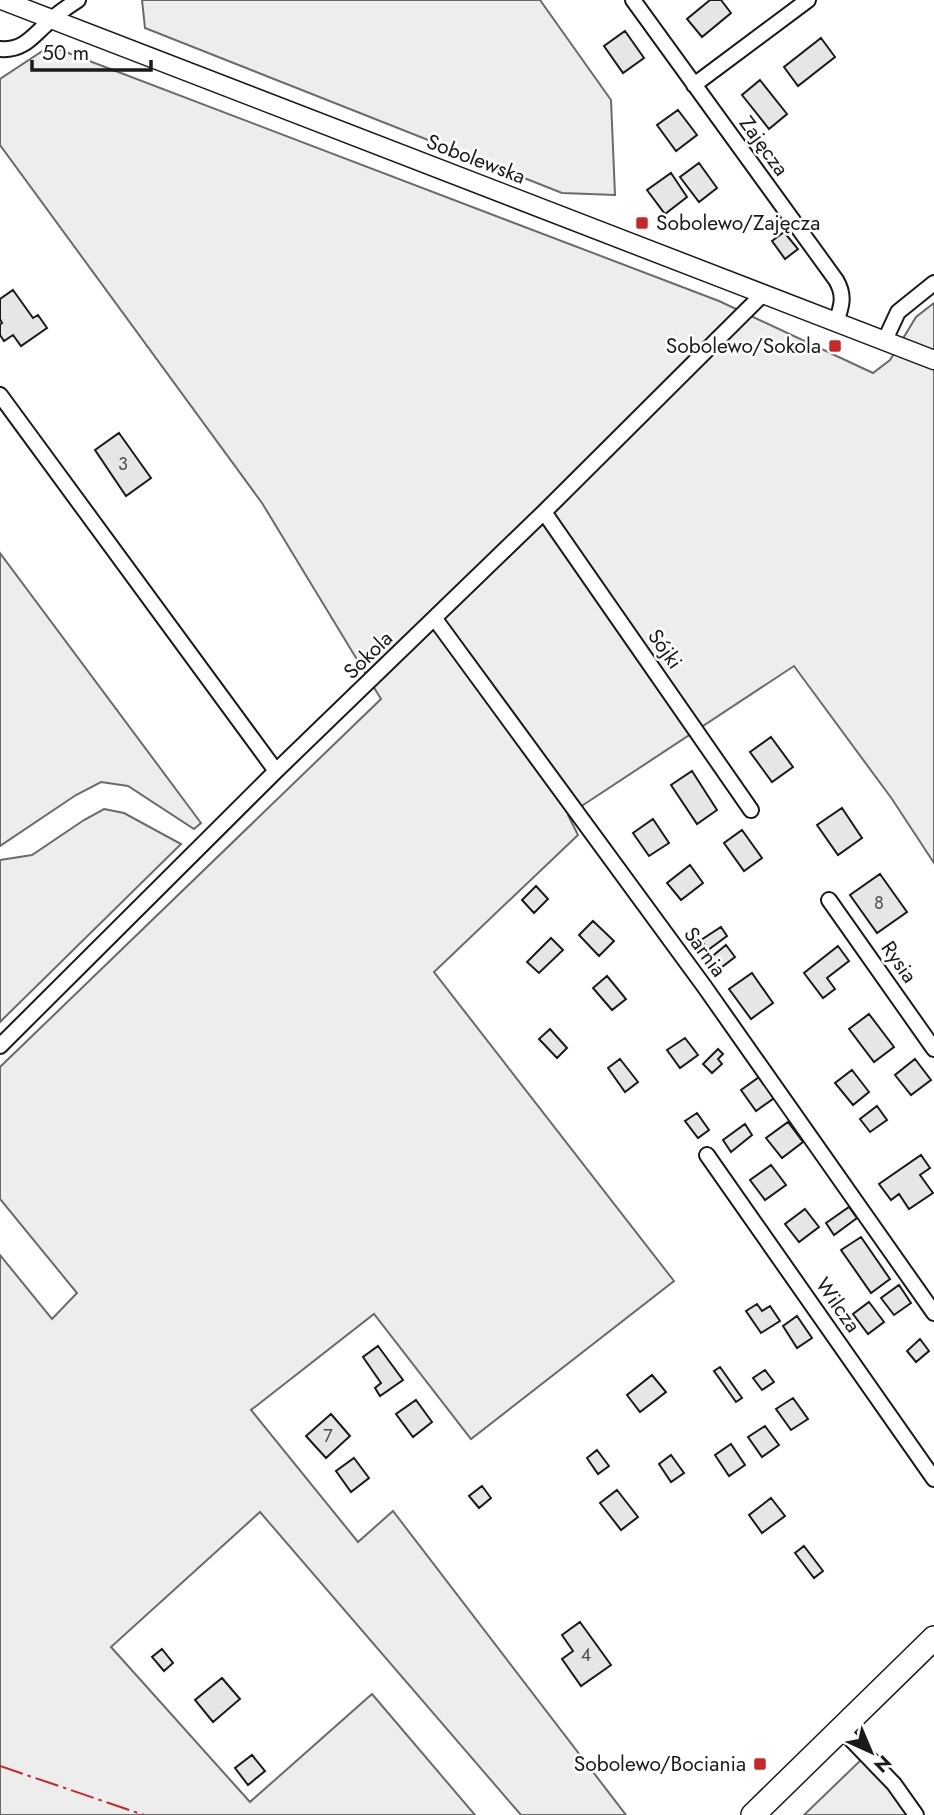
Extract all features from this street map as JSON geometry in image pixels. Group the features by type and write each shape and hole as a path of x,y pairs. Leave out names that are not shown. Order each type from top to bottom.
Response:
{"main road":[{"path":"754,1815 934,1638"}],"street":[{"name":"Sobolewska","path":"2,0 934,360"},
{"path":"0,48 10,50 26,44 51,19 78,0"},
{"name":"Zajęcza","path":"633,0 836,280 842,290 843,301 836,322"},
{"path":"694,85 808,0"},
{"path":"885,340 898,312 934,283"},
{"name":"Sokola","path":"0,1045 763,294"},
{"path":"0,395 276,771"},
{"name":"Sójki","path":"544,512 751,810"},
{"name":"Sarnia","path":"435,619 704,986 934,1313"},
{"name":"Rysia","path":"829,900 934,1049"},
{"name":"Wilcza","path":"707,1155 934,1479"},
{"path":"842,1730 894,1784 916,1815"}],"shaded area":[{"path":"142,0 540,0 611,100 615,195 562,193 145,28"},
{"path":"50,46 719,301 873,373 890,360 916,317 934,303 934,863 892,799 794,666 568,815 578,835 434,972 674,1281 471,1439 374,1314 251,1410 358,1542 393,1511 626,1815 521,1815 260,1512 111,1647 250,1802 372,1694 475,1815 0,1815 0,1255 52,1319 77,1293 0,1199 0,1067 381,699 262,503 0,145 0,79"},
{"path":"0,553 201,823 194,829 128,786 101,782 76,795 0,846"},
{"path":"104,809 124,813 181,844 0,1022 0,860 32,855"},
{"path":"863,1758 911,1815 804,1815"}],"building":[{"path":"710,0 721,0 731,13 702,37 687,19"},
{"path":"625,31 644,58 623,73 604,46"},
{"path":"821,38 835,57 798,86 784,67"},
{"path":"760,80 787,114 769,129 742,95"},
{"path":"678,110 697,135 676,151 657,125"},
{"path":"699,163 717,188 699,202 680,177"},
{"path":"671,173 687,197 665,214 647,190"},
{"path":"784,232 798,249 785,259 772,241"},
{"path":"13,290 33,318 38,315 47,328 21,346 13,335 4,341 0,335 0,299"},
{"path":"119,433 151,478 126,496 95,450"},
{"path":"771,737 793,767 772,782 750,752"},
{"path":"692,771 717,810 697,824 671,785"},
{"path":"842,808 862,838 838,855 817,825"},
{"path":"653,819 669,843 649,856 633,833"},
{"path":"742,830 762,858 744,871 724,843"},
{"path":"690,865 703,883 681,900 667,883"},
{"path":"880,874 907,912 877,933 850,895"},
{"path":"536,886 548,899 534,913 522,900"},
{"path":"593,921 614,941 599,956 579,935"},
{"path":"721,927 727,936 708,950 701,940"},
{"path":"551,938 563,950 539,973 527,962"},
{"path":"726,945 735,957 718,970 709,959"},
{"path":"838,946 849,961 827,978 835,989 823,998 804,973"},
{"path":"752,973 773,1003 751,1019 729,989"},
{"path":"607,976 626,999 612,1010 593,988"},
{"path":"869,1014 894,1047 874,1062 849,1029"},
{"path":"550,1029 567,1048 557,1058 539,1039"},
{"path":"685,1038 698,1055 680,1068 667,1050"},
{"path":"718,1049 723,1054 718,1059 722,1064 712,1073 703,1064"},
{"path":"620,1059 638,1082 625,1092 608,1068"},
{"path":"915,1059 931,1080 911,1095 895,1075"},
{"path":"852,1070 869,1092 853,1105 835,1083"},
{"path":"762,1075 777,1096 756,1111 741,1090"},
{"path":"877,1106 887,1120 870,1132 860,1119"},
{"path":"697,1113 709,1130 698,1138 685,1121"},
{"path":"788,1122 803,1142 782,1158 766,1138"},
{"path":"745,1124 752,1135 731,1152 723,1140"},
{"path":"921,1155 930,1168 920,1175 933,1193 909,1209 899,1194 891,1200 879,1184"},
{"path":"771,1165 786,1185 765,1200 750,1180"},
{"path":"849,1207 857,1218 834,1235 826,1223"},
{"path":"805,1209 819,1227 799,1242 785,1224"},
{"path":"861,1237 890,1279 871,1293 841,1250"},
{"path":"899,1285 911,1303 894,1315 881,1298"},
{"path":"869,1302 884,1322 868,1334 853,1314"},
{"path":"757,1304 762,1311 770,1306 780,1321 761,1333 746,1311"},
{"path":"797,1316 812,1338 797,1348 783,1326"},
{"path":"920,1339 929,1351 916,1362 907,1351"},
{"path":"378,1346 403,1380 380,1396 375,1388 381,1383 363,1357"},
{"path":"720,1367 742,1398 736,1402 714,1371"},
{"path":"765,1370 774,1382 762,1390 753,1378"},
{"path":"652,1375 666,1392 640,1412 627,1395"},
{"path":"793,1398 808,1419 791,1430 776,1409"},
{"path":"416,1400 432,1422 413,1437 396,1414"},
{"path":"331,1414 350,1436 326,1458 306,1436"},
{"path":"765,1426 779,1445 762,1457 748,1437"},
{"path":"731,1444 745,1465 729,1476 715,1455"},
{"path":"597,1450 609,1466 598,1474 587,1458"},
{"path":"671,1455 684,1473 671,1482 659,1464"},
{"path":"354,1458 369,1478 351,1492 336,1471"},
{"path":"482,1486 491,1498 479,1508 469,1496"},
{"path":"617,1490 638,1517 621,1530 600,1503"},
{"path":"771,1498 785,1516 762,1533 749,1515"},
{"path":"804,1546 823,1571 814,1578 795,1553"},
{"path":"580,1622 611,1665 581,1686 562,1659 573,1651 562,1635"},
{"path":"162,1649 173,1663 164,1671 152,1657"},
{"path":"222,1678 240,1699 213,1722 195,1700"},
{"path":"252,1755 265,1771 248,1785 235,1768"}],"power":[{"path":"0,1766 144,1815"}],"place":[{"name":"Sobolewo/Zajęcza","path":"642,223"},
{"name":"Sobolewo/Sokola","path":"835,346"},
{"name":"Sobolewo/Bociania","path":"760,1764"}]}
